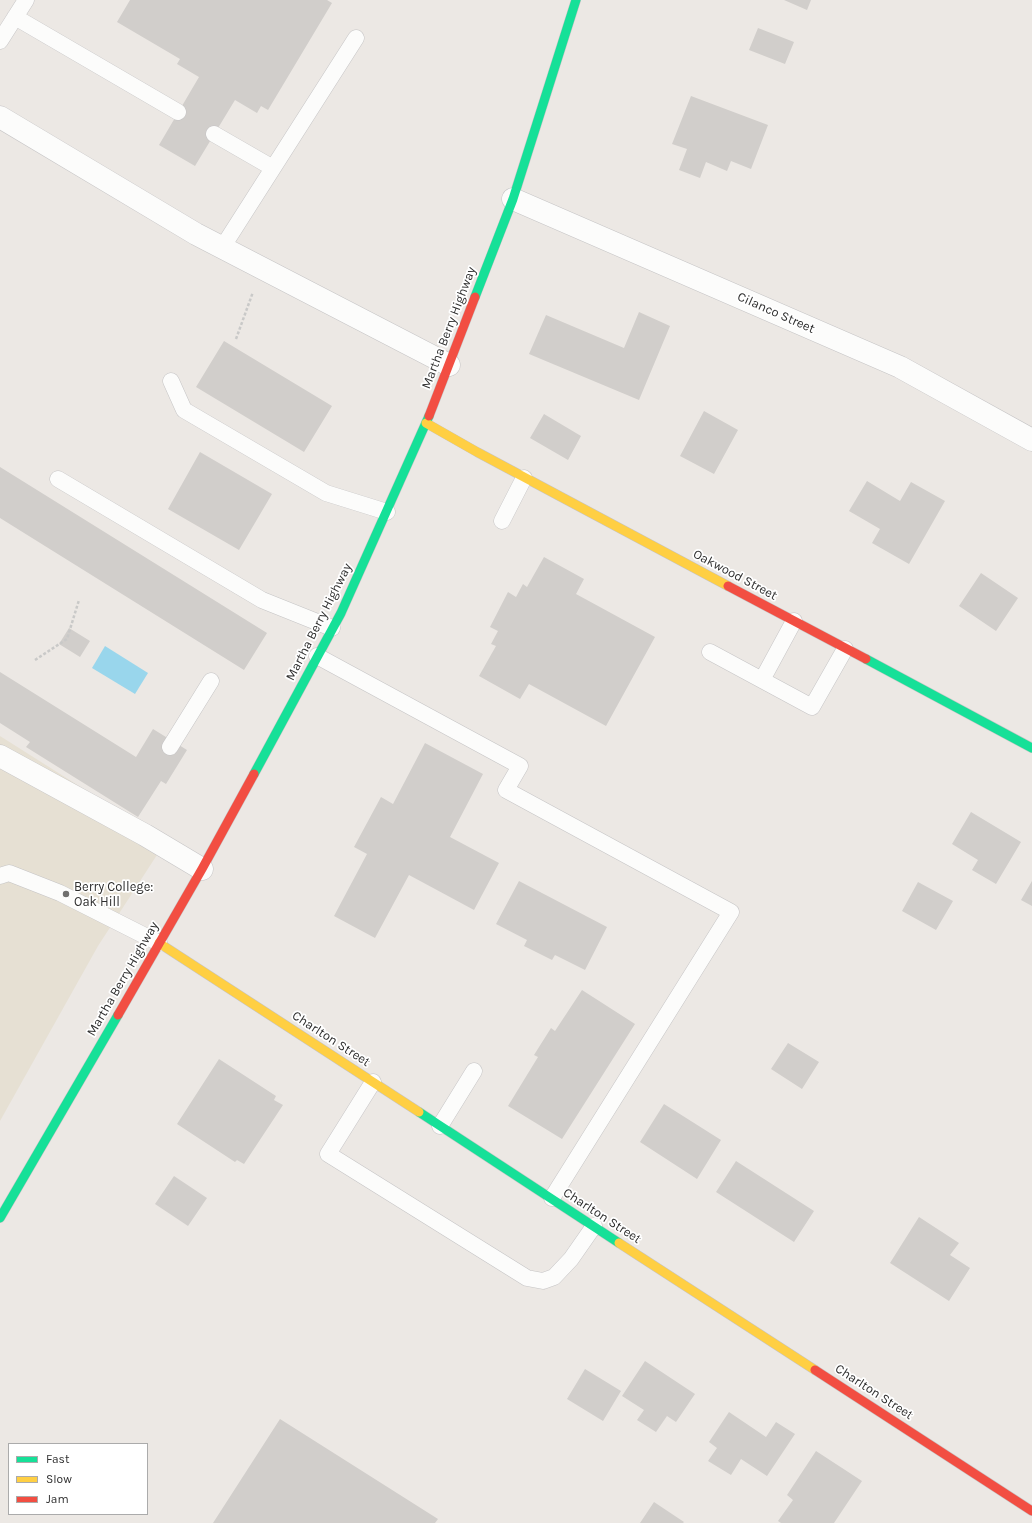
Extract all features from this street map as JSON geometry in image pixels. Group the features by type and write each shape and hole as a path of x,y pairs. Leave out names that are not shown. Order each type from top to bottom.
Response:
{"street":[{"name":"Martha Berry Highway","path":"0,1218 202,869 332,628 387,512 426,423 513,199 576,0"},
{"path":"0,117 189,230 449,365"},
{"name":"Cilanco Street","path":"513,199 900,367 1032,440"},
{"name":"Oakwood Street","path":"426,423 524,478 1032,748"},
{"path":"0,756 145,835 202,869"},
{"name":"Charlton Street","path":"159,943 1032,1511"}],"lane":[{"path":"0,41 26,0"},
{"path":"15,17 178,112"},
{"path":"222,248 356,38"},
{"path":"214,134 273,168"},
{"path":"172,381 184,410 326,493 387,512"},
{"path":"502,521 524,478"},
{"path":"58,480 262,600 332,628"},
{"path":"762,680 794,621"},
{"path":"710,652 812,707 845,649"},
{"path":"317,656 520,766 506,790 730,912 552,1198"},
{"path":"170,747 211,681"},
{"path":"0,876 9,873 60,893 159,943"},
{"path":"440,1126 474,1071"},
{"path":"373,1082 328,1154 527,1278 543,1281 554,1277 571,1259 594,1226"}],"path":[{"path":"236,339 262,269"},
{"path":"35,660 67,639 79,600"}],"shaded area":[{"name":"Berry College: Oak Hill","path":"0,736 166,841 98,946 0,1121"}],"water":[{"path":"105,646 148,673 135,694 92,668"}],"building":[{"path":"130,0 327,0 332,3 268,110 261,106 257,113 235,100 195,166 159,145 199,77 177,64 180,59 117,22"},
{"path":"784,0 811,0 807,10"},
{"path":"758,28 794,42 785,64 749,50"},
{"path":"691,96 768,125 751,169 731,161 727,171 706,162 700,178 679,170 687,149 672,144"},
{"path":"639,312 670,326 639,400 529,354 546,315 624,348"},
{"path":"224,341 332,406 304,452 196,387"},
{"path":"704,411 738,430 714,474 680,456"},
{"path":"544,414 581,436 568,460 530,438"},
{"path":"200,452 272,494 239,550 168,509"},
{"path":"0,467 267,633 244,670 0,518"},
{"path":"867,481 900,501 911,482 945,501 909,564 872,543 880,529 849,511"},
{"path":"544,557 584,579 576,594 655,637 606,726 529,684 520,699 479,676 496,646 491,644 498,631 490,627 508,592 516,597 523,584 527,587"},
{"path":"981,573 1018,598 996,631 959,606"},
{"path":"69,628 90,641 80,657 59,644"},
{"path":"0,672 136,757 153,729 187,750 166,784 161,781 138,817 26,747 30,742 0,723"},
{"path":"425,743 483,774 450,837 499,863 474,910 409,875 375,938 334,916 367,854 354,847 381,797 393,804"},
{"path":"971,812 1021,842 996,884 972,870 978,860 952,844"},
{"path":"519,881 607,927 585,970 555,955 552,960 524,946 527,940 496,924"},
{"path":"1032,881 1032,906 1021,900"},
{"path":"918,882 953,901 936,930 902,911"},
{"path":"582,990 635,1024 562,1139 508,1106 538,1057 534,1055 551,1028 555,1031"},
{"path":"788,1043 819,1062 802,1089 771,1069"},
{"path":"219,1059 276,1096 274,1100 283,1105 244,1164 237,1160 235,1162 177,1124"},
{"path":"664,1104 721,1140 697,1179 640,1142"},
{"path":"736,1161 814,1211 794,1242 716,1192"},
{"path":"174,1176 207,1198 188,1226 155,1204"},
{"path":"919,1217 959,1243 950,1255 970,1268 949,1301 890,1263"},
{"path":"645,1361 695,1394 676,1422 667,1416 656,1432 637,1420 644,1410 622,1396"},
{"path":"585,1369 621,1391 603,1421 567,1399"},
{"path":"729,1412 766,1437 776,1422 795,1434 767,1476 741,1459 731,1475 708,1461 717,1448 709,1442"},
{"path":"280,1419 438,1519 435,1523 213,1523"},
{"path":"816,1451 862,1481 834,1523 781,1523 778,1521 793,1500 787,1495"},
{"path":"654,1502 684,1522 640,1523"}],"traffic: fast":[{"path":"475,297 513,199 576,0"},
{"path":"254,774 341,613 429,416"},
{"path":"866,659 1032,748"},
{"path":"0,1218 118,1015"},
{"path":"419,1112 619,1243"}],"traffic: slow":[{"path":"426,423 477,452 728,586"},
{"path":"159,943 419,1112"},
{"path":"619,1243 815,1370"}],"traffic: jam":[{"path":"429,416 475,297"},
{"path":"728,586 866,659"},
{"path":"118,1015 202,869 254,774"},
{"path":"815,1370 1032,1511"}],"place":[{"name":"Berry College: Oak Hill","path":"66,894"}]}
